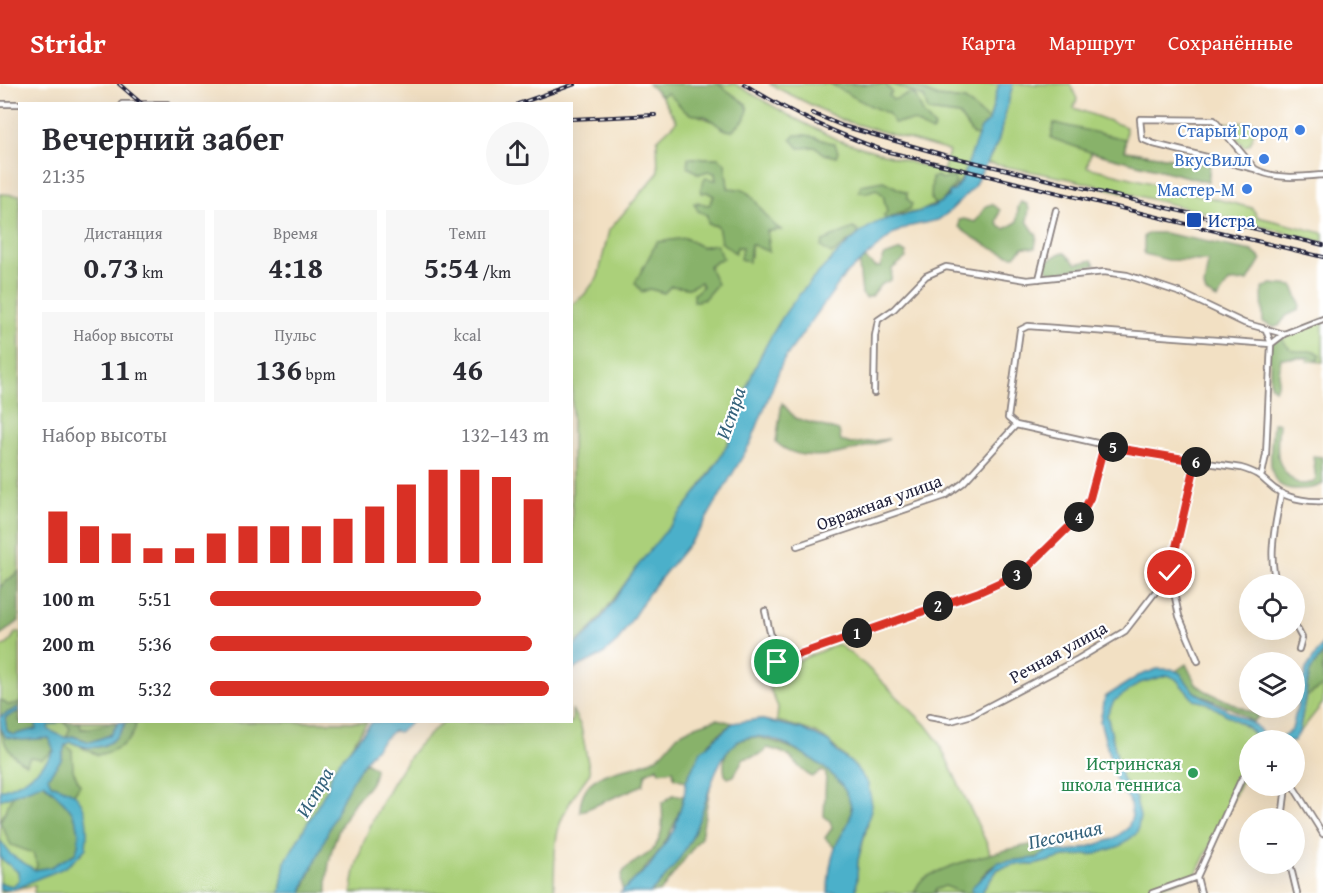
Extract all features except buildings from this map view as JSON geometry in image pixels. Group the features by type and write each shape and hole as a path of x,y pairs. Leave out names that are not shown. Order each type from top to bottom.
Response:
{"street":[{"path":"0,104 18,104"},
{"path":"1255,169 1142,139 1140,120 1214,120 1255,169 1263,174 1284,177 1323,176"},
{"path":"1039,279 1056,210"},
{"path":"873,393 875,336 878,320 894,309 926,276 946,267 974,270 1004,278 1039,279 1104,272 1127,275 1181,293 1225,315 1284,334"},
{"path":"1323,319 1284,334 1271,344 1028,326 1020,330 1008,418 1016,425 1104,446 1241,468 1262,474 1281,493 1307,500 1323,501"},
{"path":"1262,474 1266,455 1271,344 1266,330"},
{"name":"Овражная улица","path":"797,546 945,496 963,483 1016,425"},
{"path":"765,611 777,662 979,592 1023,572 1081,515 1090,498 1104,446"},
{"name":"Речная улица","path":"929,717 951,721 972,715 1125,631 1170,573 1196,461"},
{"path":"1274,574 1272,549 1281,493"},
{"path":"1170,573 1179,616 1198,661"},
{"path":"1299,649 1301,640"},
{"path":"1201,893 1197,877 1239,784"},
{"path":"1299,796 1323,834"},
{"path":"1292,874 1297,893"},
{"path":"1152,893 1197,877"}],"green space":[{"path":"648,84 718,84 746,104 748,110 744,120 732,131 728,130 721,128 707,117 686,112 667,93 661,96"},
{"path":"718,84 735,84 838,140 943,172 949,151 842,120 769,84 891,84 924,97 929,111 959,115 973,135 979,136 958,185 948,193 948,197 922,211 897,215 874,225 830,261 796,300 762,352 747,387 737,423 721,456 684,511 638,566 592,628 573,646 573,304 584,295 598,277 609,230 658,173 657,140 677,121 661,96 667,93 681,103 684,110 712,121 746,104","holes":["688,158 718,158 725,163 728,188 756,202 769,223 780,229 767,231 769,242 751,244 751,256 742,247 737,247 735,253 722,237 718,226 708,224 707,215 698,202 709,206 714,196 707,192 716,180 715,173 708,171 699,174 688,167","685,238 702,247 715,244 704,299 701,281 689,288 671,286 664,293 650,289"]},
{"path":"831,84 885,84 892,92 889,96 893,100 909,94 915,95 924,115 935,127 932,132 914,121 894,123 888,113"},
{"path":"892,84 909,84 937,97 965,100 989,121 981,128 979,136 973,135 959,115 928,111 924,97"},
{"path":"909,84 999,85 989,121 965,100 937,97"},
{"path":"1013,84 1070,84 1077,99 1074,108 1126,127 1125,151 1210,164 1208,182 1091,152 1087,167 1252,208 1258,217 1323,233 1323,242 1070,179 987,163 998,142"},
{"path":"1257,122 1250,144 1244,147 1224,123"},
{"path":"1054,123 1125,139 1125,151 1210,164 1208,182 1090,152 1051,138"},
{"path":"795,135 807,135 835,144 838,152 836,157 824,154 816,147 799,148 791,139"},
{"path":"688,158 718,158 725,163 728,188 741,189 748,193 775,226 781,230 767,231 769,252 751,244 749,262 740,259 742,247 737,247 735,253 721,242 718,226 708,224 707,215 698,211 694,203 709,205 714,196 707,192 702,193 701,188 705,178 716,180 715,173 708,171 699,174 688,167"},
{"path":"937,176 942,179 954,177 956,183 941,203 935,204 931,200 932,178"},
{"path":"883,181 907,193 907,198 912,204 910,209 887,219 883,216 887,212 883,195 876,189 865,193 859,191 861,185"},
{"path":"0,194 18,195 18,572 0,587"},
{"path":"1021,202 1027,204 1029,209 1027,221 1037,236 1035,248 1023,247 1015,256 1009,255 986,245 959,227 959,220 975,222 986,206 992,204 1000,210 997,222 1005,229 1017,222 1018,207"},
{"path":"853,228 858,231 857,237 835,252 831,254 821,247 823,241"},
{"path":"1150,233 1164,233 1252,251 1261,259 1248,281 1229,282 1217,299 1206,293 1204,287 1208,261 1168,260 1144,254 1144,236"},
{"path":"685,238 702,247 716,244 723,258 709,266 717,284 704,299 694,302 694,294 703,286 701,282 689,288 671,286 664,293 650,289 642,292 635,283 657,242"},
{"path":"901,250 906,253 906,258 892,269 891,280 880,285 872,296 866,298 862,294 859,266 861,260 866,259 875,267 880,267 884,256"},
{"path":"1060,253 1065,253 1076,264 1092,260 1095,265 1050,274 1044,263"},
{"path":"1271,284 1293,286 1300,304 1299,310 1286,316 1279,326 1273,327 1263,322 1262,289"},
{"path":"1323,319 1323,362 1308,361 1308,358 1286,358 1275,344 1286,336"},
{"path":"1275,337 1281,337 1288,347 1295,351 1315,351 1320,355 1318,360 1308,357 1281,358 1278,383 1275,389 1270,385 1270,361 1266,353"},
{"path":"782,403 795,418 839,431 841,441 851,444 889,439 831,455 815,456 787,450 776,442"},
{"path":"1273,423 1279,423 1279,462 1287,475 1299,484 1316,480 1313,456 1322,457 1323,484 1295,489 1284,487 1277,482 1271,465"},
{"path":"18,572 18,622 0,635 0,587"},
{"path":"18,632 18,723 131,723 98,755 117,748 128,740 136,723 366,723 343,759 333,769 327,790 285,862 280,893 34,893 35,885 0,892 0,647 8,644"},
{"path":"838,644 865,665 925,724 938,741 988,846 993,866 971,888 972,893 856,893 858,860 868,824 855,766 819,735 777,721 778,707 764,675"},
{"path":"1323,653 1323,703 1300,730 1302,718 1305,718 1305,699 1310,671"},
{"path":"1323,653 1323,686 1305,697 1305,694 1310,671"},
{"path":"1186,664 1196,684 1239,707 1239,713 1194,692 1176,671"},
{"path":"1168,675 1176,679 1194,700 1207,703 1250,730 1239,730 1239,786 1195,876 1145,893 981,893 998,869 1016,864 1034,865 1064,857 1096,854 1131,838 1137,813 1136,799 1122,779 1107,715 1114,701 1140,683"},
{"path":"0,699 8,705 18,703 18,708 0,717"},
{"path":"18,711 18,723 36,723 36,729 13,735 7,731 5,718"},
{"path":"573,711 581,727 590,773 569,804 558,829 554,893 352,893 359,857 373,819 393,782 423,740 442,723 573,723"},
{"path":"717,719 733,723 705,748 694,763 686,781 674,778 673,770 659,772 657,767 646,773 643,785 580,812 582,797 588,786 596,779 656,758 682,732"},
{"path":"65,723 80,723 81,729 118,723 110,735 90,742 73,736 66,738 70,728"},
{"path":"126,723 136,723 128,741 111,751 98,755 81,747 102,745 114,739"},
{"path":"1,728 22,740 49,738 54,750 42,759 30,757 26,764 17,759 6,746"},
{"path":"755,737 801,752 831,772 842,785 849,799 851,814 835,848 825,838 832,828 830,821 824,816 826,774 822,771 812,777 790,757 767,748 762,754 743,759 734,776 728,778 725,775 726,753 734,744"},
{"path":"65,745 72,750 73,770 80,785 74,794 51,784 48,777 61,760"},
{"path":"365,762 375,768 374,774 371,783 347,813 337,835 330,857 327,893 302,893 346,787"},
{"path":"43,783 72,813 79,831 79,841 76,853 51,868 35,870 37,865 33,853 11,845 0,822 13,795"},
{"path":"711,783 701,837 661,891 650,893 662,881 680,855"},
{"path":"673,795 684,796 668,837 653,860 623,891 621,882 625,870 657,844 662,827 662,803"},
{"path":"1046,844 1050,850 1032,859 1011,860 991,867 981,877 972,893 963,893 945,886 935,890 935,893 914,893 921,881 944,869 993,853"}],"water":[{"path":"999,84 1013,84 998,142 973,188 938,220 907,227 893,234 844,276 783,361 751,442 700,530 648,594 618,641 602,655 573,670 573,646 600,621 637,567 699,489 721,457 733,433 754,369 789,307 842,249 870,226 933,207 948,197 949,192 954,191 961,182 981,128 989,121"},
{"path":"1323,643 1323,653 1310,671 1305,699 1306,669"},
{"path":"1157,669 1172,669 1180,673 1194,692 1239,718 1256,725 1260,730 1250,730 1207,703 1194,700 1176,679 1168,675 1140,683 1114,701 1107,715 1122,779 1136,799 1140,817 1137,833 1120,846 1096,854 1064,857 1034,865 1016,864 998,869 981,893 972,893 971,888 999,862 1037,858 1050,850 1067,852 1088,847 1113,839 1128,828 1132,816 1129,799 1119,788 1100,721 1105,697 1138,676"},
{"path":"18,708 18,712 5,718 7,731 13,735 36,729 36,723 56,723 48,726 49,730 66,738 72,736 90,742 110,735 118,723 126,723 116,737 104,745 89,747 71,742 65,745 61,760 48,777 51,784 72,792 79,799 85,812 86,848 65,867 11,890 0,889 0,883 13,886 19,880 18,872 0,858 0,840 11,855 35,870 51,867 76,853 79,831 77,822 67,805 44,783 0,800 0,790 30,776 54,751 49,738 22,740 6,737 1,728 0,717"},
{"path":"1295,718 1302,718 1300,730 1291,730"},
{"path":"759,719 802,729 829,742 837,752 855,766 868,784 872,805 858,860 856,893 828,893 833,853 849,822 851,812 848,797 839,781 825,768 802,753 773,739 751,737 735,744 723,758 689,843 666,876 650,893 620,893 649,867 674,830 686,781 701,751 733,723"},
{"path":"371,723 411,723 399,732 393,731 379,744 358,771 341,802 302,893 280,893 285,862 327,789 333,769"}],"railway":[{"path":"119,84 140,102"},
{"path":"524,102 575,84"},
{"path":"744,84 813,122 885,151 1323,257"},
{"path":"812,113 843,126 944,155 1323,245"},
{"path":"573,119 655,115"}],"place":[{"name":"Старый Город","path":"1300,130"},
{"name":"ВкусВилл","path":"1264,159"},
{"name":"Мастер-М","path":"1247,189"},
{"name":"Истра","path":"1194,220"},
{"name":"Истринская школа тенниса","path":"1193,773"}],"route":[{"path":"777,662 979,592 1023,572 1039,559 1081,515 1095,484 1104,446 1196,461 1170,573"}],"water label":[{"name":"Песочная","path":"1065,834"}]}
